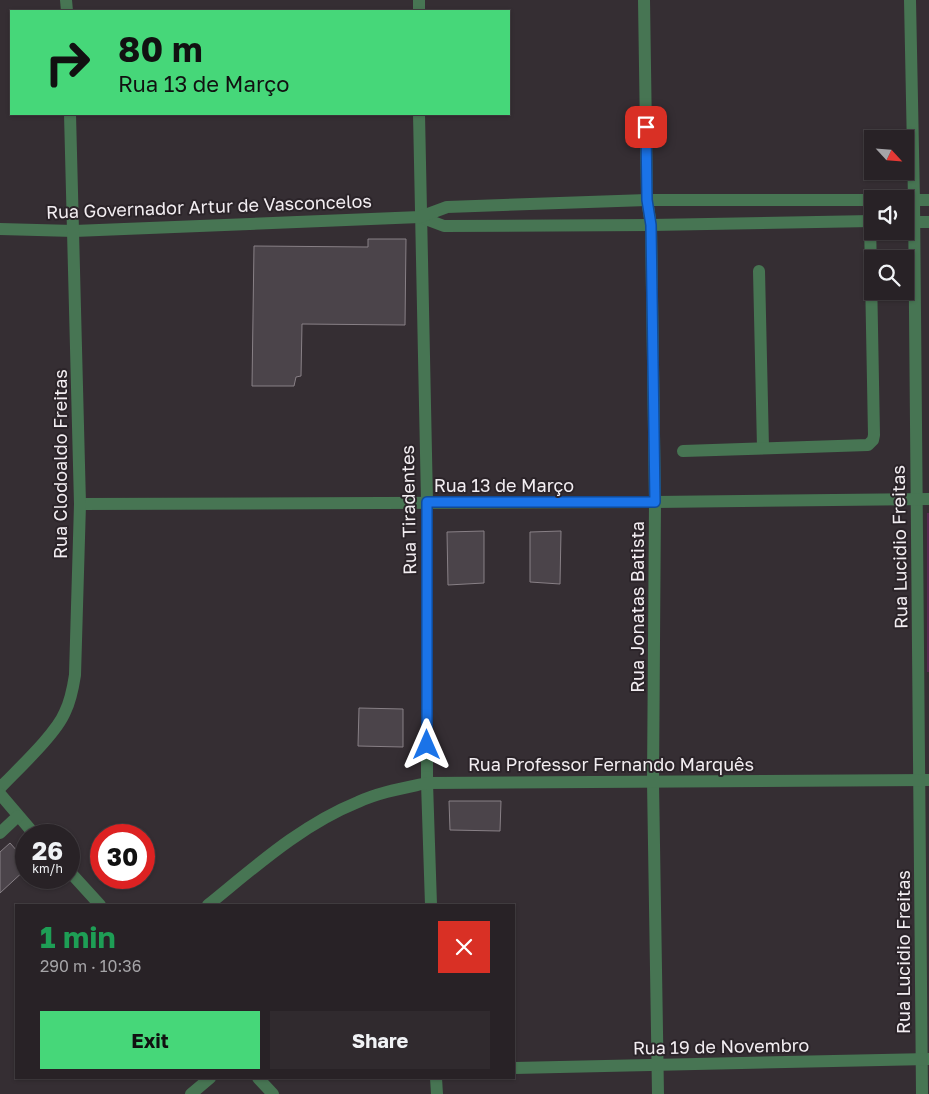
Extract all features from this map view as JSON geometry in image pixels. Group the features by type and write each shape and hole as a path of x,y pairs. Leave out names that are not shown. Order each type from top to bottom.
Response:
{"street":[{"name":"Rua Jonatas Batista","path":"644,0 647,200 651,225 655,502 653,782 658,1094"},
{"name":"Rua Lucidio Freitas","path":"910,0 910,190"},
{"name":"Rua Clodoaldo Freitas","path":"0,788 56,728 65,714 71,697 76,661 80,504 70,115"},
{"name":"Rua Tiradentes","path":"419,115 427,502 427,782 431,904"},
{"name":"Rua Governador Artur de Vasconcelos","path":"0,229 74,230 420,217 447,207 647,200 864,200"},
{"path":"914,200 929,200"},
{"name":"Rua Governador Artur de Vasconcelos","path":"420,217 444,226 864,221"},
{"path":"914,222 929,222"},
{"path":"683,451 868,445 873,440 871,240"},
{"name":"Rua Lucidio Freitas","path":"910,240 924,780 925,1059 922,1094"},
{"path":"759,271 763,448"},
{"name":"Rua 13 de Março","path":"80,504 929,499"},
{"name":"Rua Professor Fernando Marquês","path":"209,904 287,842 331,814 386,792 427,782 924,780"},
{"path":"0,794 25,824"},
{"path":"0,833 18,816"},
{"path":"80,883 99,904"},
{"name":"Rua 19 de Novembro","path":"515,1068 925,1059"},
{"path":"191,1094 209,1079"},
{"path":"259,1079 273,1094"},
{"path":"436,1079 437,1094"}],"shaded area":[{"path":"927,513 929,513 929,672 927,672"}],"building":[{"path":"368,239 406,239 405,325 302,324 301,376 296,377 294,386 252,386 254,246 368,247"},
{"path":"484,531 484,583 448,585 447,532"},
{"path":"561,531 560,584 530,582 530,532"},
{"path":"359,708 403,709 403,747 358,746"},
{"path":"449,801 501,801 500,831 450,830"},
{"path":"10,843 15,849 15,879 0,893 0,852"}],"route":[{"path":"427,745 427,502 655,502 651,225 647,200 646,127"}]}
